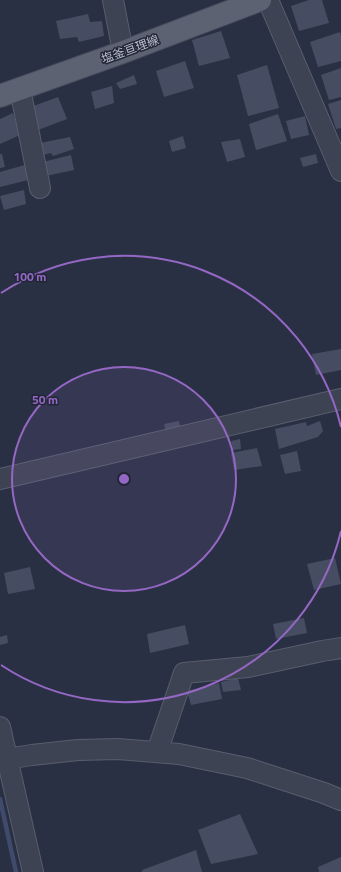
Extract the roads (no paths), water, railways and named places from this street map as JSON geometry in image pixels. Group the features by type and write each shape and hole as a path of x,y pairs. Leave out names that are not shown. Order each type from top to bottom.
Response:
{"main road":[{"name":"塩釜亘理線","path":"0,96 123,52 260,0"}],"street":[{"path":"113,0 123,52"},
{"path":"268,0 340,166"},
{"path":"20,89 40,188"},
{"path":"0,479 341,400"},
{"path":"157,752 184,673 248,668 341,648"},
{"path":"0,727 3,760 33,872"},
{"path":"3,760 78,750 118,749 179,754 247,768 324,792 341,800"}],"waterway":[{"path":"0,799 16,872"}]}
